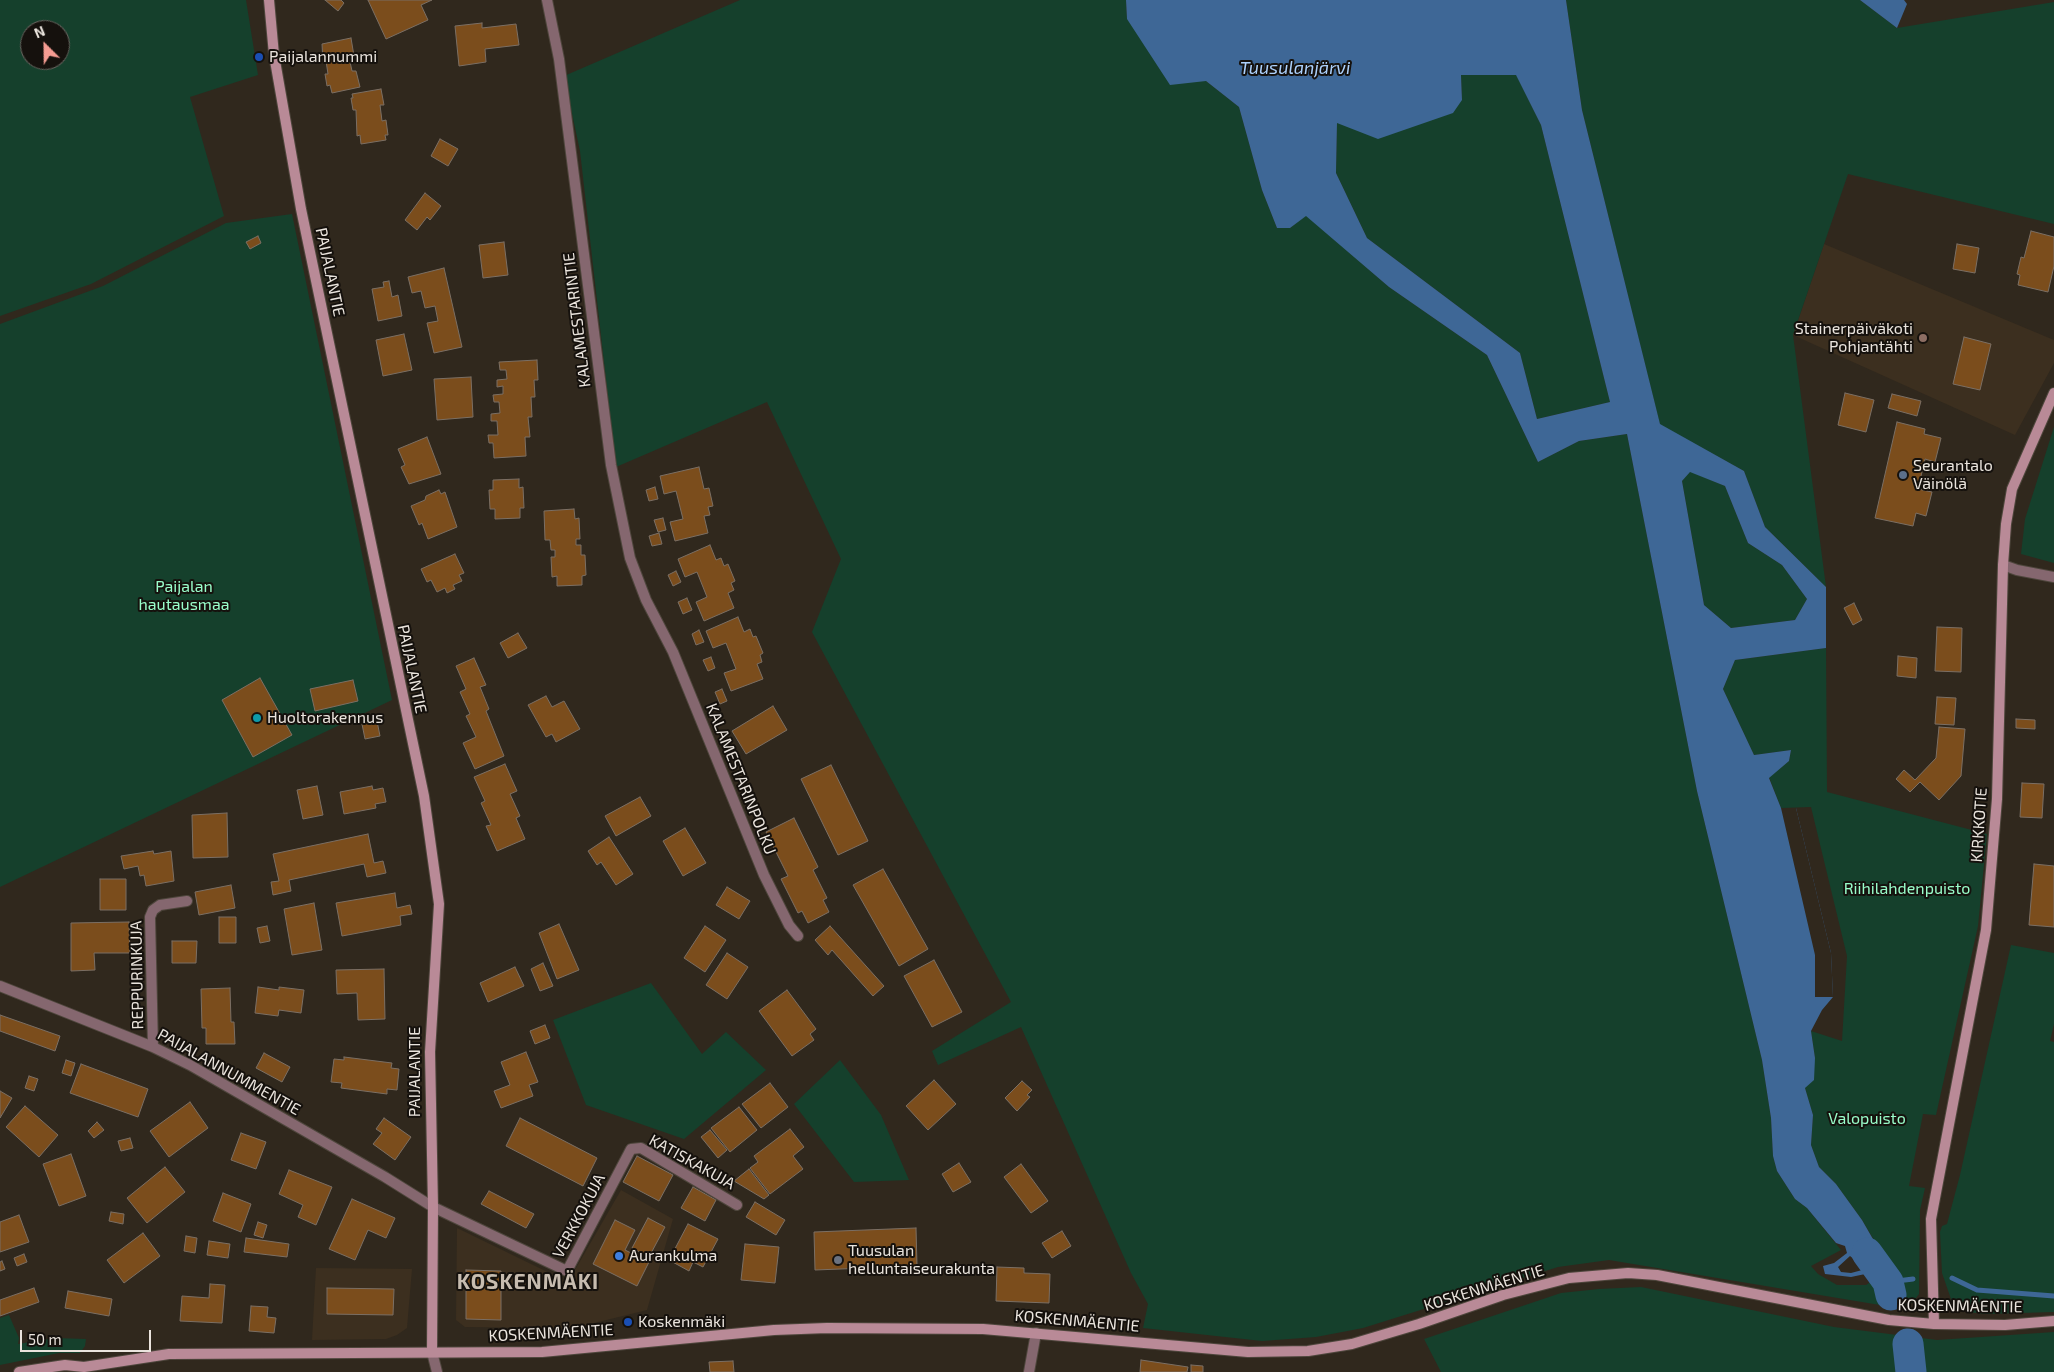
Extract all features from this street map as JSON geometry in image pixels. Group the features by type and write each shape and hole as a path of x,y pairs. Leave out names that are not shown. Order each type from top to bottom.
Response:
{"street":[{"name":"PAIJALANTIE","path":"269,0 274,55 301,209 424,796 439,904 430,1052 433,1208 432,1352"},
{"name":"KALAMESTARINTIE","path":"547,0 560,59 600,395 614,485 630,558 661,630"},
{"name":"KIRKKOTIE","path":"1934,1324 1931,1219 1987,920 1997,799 2003,565 2012,489 2054,392"},
{"path":"2003,565 2017,570 2054,577"},
{"name":"KALAMESTARINPOLKU","path":"661,630 673,652 764,874 789,925 798,936"},
{"name":"REPPURINKUJA","path":"153,1046 150,916 152,910 160,905 187,900"},
{"name":"PAIJALANNUMMENTIE","path":"0,986 153,1046 190,1065 385,1177 433,1208"},
{"name":"KATISKAKUJA","path":"631,1149 641,1148 737,1205"},
{"name":"VERKKOKUJA","path":"433,1208 567,1271 631,1149"},
{"name":"KOSKENMÄENTIE","path":"19,1372 65,1365 79,1370 169,1354 542,1352 774,1330 818,1328 891,1327 1036,1333 1248,1352 1308,1351 1352,1344 1546,1284 1601,1274 1628,1273 1657,1275 1846,1313 1934,1324 2005,1325 2054,1321"},
{"path":"1029,1372 1036,1333"},
{"path":"432,1352 437,1372"}],"shaded area":[{"name":"Stainerpäiväkoti Pohjantähti","path":"1824,244 2054,340 2054,363 2015,435 1793,335"},
{"path":"621,1190 673,1219 647,1310 582,1326 557,1328 465,1327 456,1320 457,1228 568,1282"},
{"path":"316,1268 412,1269 407,1328 397,1335 386,1339 312,1340"}],"green space":[{"path":"0,0 246,0 258,75 190,97 224,216 91,284 0,316"},
{"path":"740,0 1126,0 1127,19 1239,107 1262,190 1277,228 1290,228 1306,215 1389,287 1487,355 1538,462 1579,441 1627,434 1697,791 1762,1060 1771,1118 1773,1156 1777,1171 1795,1199 1807,1208 1841,1250 1811,1266 1818,1274 1837,1285 1866,1285 1876,1278 1885,1289 1880,1250 1862,1220 1836,1184 1819,1167 1811,1145 1813,1115 1805,1088 1815,1058 1811,1031 1842,1041 1847,956 1811,807 1781,808 1769,777 1789,761 1791,750 1754,755 1723,689 1735,660 1826,648 1827,792 1987,834 1978,926 1936,1115 1923,1114 1909,1186 1925,1188 1920,1210 1919,1294 1912,1303 1898,1308 1609,1260 1558,1267 1363,1328 1316,1337 1262,1341 1143,1328 1148,1304 1131,1273 1021,1027 938,1065 932,1051 1011,1002 812,632 841,559 767,402 616,467 580,151 564,76"},
{"path":"1566,0 1860,0 1897,28 2054,2 2054,224 1848,174 1793,335 1826,587 1765,527 1744,471 1660,425 1582,110"},
{"path":"1516,74 1541,125 1610,402 1537,419 1520,353 1367,238 1336,173 1337,123 1462,100 1461,75"},
{"name":"Paijalan hautausmaa","path":"292,214 392,700 0,887 0,324 103,286 226,223"},
{"path":"2054,427 2054,563 2021,554 2025,519"},
{"path":"1690,471 1725,486 1748,543 1782,565 1807,599 1795,620 1731,628 1704,605 1682,481"},
{"path":"2011,945 2054,953 2054,1024 2050,1041 2054,1042 2054,1312 1986,1314 1968,1312 1952,1302 1942,1273 1940,1232 1942,1226 1947,1224 1960,1175"},
{"path":"651,983 702,1054 726,1032 766,1070 684,1139 586,1105 553,1020"},
{"path":"840,1060 881,1115 909,1180 854,1182 794,1104"},
{"path":"1641,1287 1834,1327 1937,1340 2054,1332 2054,1372 1441,1372 1424,1339 1561,1293"},
{"path":"9,1315 19,1338 18,1344 55,1338 86,1339 85,1346 80,1353 59,1353 0,1365 0,1318"}],"water":[{"name":"Tuusulanjärvi","path":"1126,0 1566,0 1582,110 1660,424 1744,471 1765,527 1826,587 1826,648 1735,660 1723,689 1754,755 1791,750 1789,761 1769,778 1781,808 1796,808 1831,953 1833,997 1822,1010 1811,1031 1815,1058 1814,1080 1805,1088 1813,1115 1811,1145 1819,1167 1836,1184 1862,1220 1877,1246 1856,1261 1850,1256 1838,1267 1841,1272 1851,1273 1866,1269 1862,1263 1880,1250 1896,1281 1897,1291 1894,1294 1889,1293 1870,1273 1851,1277 1825,1274 1823,1266 1834,1263 1847,1253 1845,1246 1836,1243 1807,1208 1795,1199 1777,1171 1773,1156 1771,1118 1762,1060 1697,791 1627,434 1579,441 1538,462 1487,355 1389,287 1306,216 1290,228 1277,228 1262,190 1239,107 1206,81 1170,85 1127,19","holes":["1461,75 1516,75 1541,125 1610,402 1537,419 1520,353 1367,238 1336,173 1337,123 1378,139 1453,113 1462,100","1690,472 1725,486 1748,543 1782,565 1807,599 1795,620 1731,628 1704,605 1682,481"]},
{"path":"1860,0 1904,0 1907,4 1897,28"}],"pier":[{"path":"1781,808 1796,808 1831,953 1833,997 1815,997 1815,955"}],"building":[{"path":"325,0 341,0 344,3 338,11"},
{"path":"368,0 432,0 421,5 428,20 386,39"},
{"path":"482,23 482,28 516,24 519,45 485,49 486,62 459,66 455,26"},
{"path":"351,38 354,56 349,57 352,71 356,71 360,87 332,93 330,85 327,86 325,74 328,74 326,61 323,62 322,44"},
{"path":"381,89 384,105 380,105 382,121 386,120 388,135 385,135 386,140 361,144 360,135 357,136 356,110 353,110 352,94"},
{"path":"440,139 458,149 448,166 431,156"},
{"path":"425,193 441,206 430,220 427,217 417,230 405,220"},
{"path":"2031,231 2054,237 2054,266 2048,292 2018,285 2020,275 2017,274 2021,257 2024,258"},
{"path":"258,236 261,243 250,249 246,242"},
{"path":"504,242 508,275 483,278 479,245"},
{"path":"1957,244 1979,248 1975,273 1953,269"},
{"path":"444,268 462,347 434,353 427,323 438,321 435,306 425,308 421,291 412,293 408,277"},
{"path":"389,281 392,297 398,295 402,316 378,321 372,289 384,287 383,282"},
{"path":"404,334 412,370 383,376 376,340"},
{"path":"1964,337 1991,344 1980,390 1953,384"},
{"path":"537,360 538,380 534,380 535,397 531,397 532,417 528,417 530,437 525,437 526,456 494,458 493,443 489,443 488,435 498,435 497,421 491,421 491,414 500,413 499,402 494,402 493,395 503,394 503,386 497,387 497,380 507,379 506,370 500,370 499,362"},
{"path":"471,377 473,417 437,420 434,379"},
{"path":"1845,393 1874,400 1866,432 1838,425"},
{"path":"1892,394 1921,401 1917,416 1888,408"},
{"name":"Seurantalo Väinölä","path":"1897,422 1925,429 1924,434 1941,438 1935,462 1925,459 1918,489 1932,492 1926,516 1916,513 1913,526 1875,518"},
{"path":"427,437 441,474 409,484 401,467 405,465 398,449"},
{"path":"699,467 704,489 709,488 713,506 708,507 710,515 704,516 708,533 675,541 670,522 683,519 676,491 664,494 660,476"},
{"path":"519,479 519,488 523,487 524,508 520,508 520,518 495,519 495,509 490,509 489,490 493,490 493,480"},
{"path":"655,487 658,499 649,501 646,490"},
{"path":"439,490 441,494 445,492 457,527 428,539 422,523 419,525 411,506 425,500 426,496"},
{"path":"574,509 575,519 579,518 580,539 576,539 576,545 581,545 581,555 585,555 586,575 582,576 582,585 557,586 557,576 552,577 551,557 555,557 555,550 551,550 550,540 545,540 544,511"},
{"path":"663,518 666,530 658,532 654,520"},
{"path":"659,533 662,544 652,546 649,536"},
{"path":"710,545 716,560 721,558 724,566 728,564 735,581 731,583 734,590 728,593 734,608 704,621 696,602 707,597 697,572 685,577 678,559"},
{"path":"455,554 464,573 459,575 462,581 453,585 455,589 447,593 445,588 437,592 431,580 427,582 421,569"},
{"path":"676,571 681,582 673,586 668,575"},
{"path":"687,598 692,610 683,614 678,602"},
{"path":"1854,603 1862,620 1853,625 1844,608"},
{"path":"738,617 744,632 750,629 753,637 756,636 763,653 760,655 762,662 757,664 763,679 731,691 724,673 736,669 726,643 713,648 706,631"},
{"path":"1937,627 1962,628 1961,672 1935,671"},
{"path":"699,630 704,642 696,645 692,634"},
{"path":"518,633 527,648 508,658 500,643"},
{"path":"1898,656 1917,658 1916,678 1897,676"},
{"path":"711,657 715,668 708,671 703,660"},
{"path":"474,658 486,685 480,687 489,709 486,711 504,756 475,769 463,743 476,737 466,716 470,714 460,692 466,689 456,666"},
{"name":"Huoltorakennus","path":"260,678 292,735 253,757 222,700"},
{"path":"353,680 358,701 315,711 310,689"},
{"path":"722,689 727,701 720,704 715,692"},
{"path":"546,696 552,707 564,701 580,729 556,742 552,734 546,737 528,705"},
{"path":"1937,697 1956,698 1954,725 1935,724"},
{"path":"773,706 787,730 746,754 732,731"},
{"path":"2016,719 2035,720 2035,729 2016,728"},
{"path":"377,721 380,736 365,739 362,724"},
{"path":"1939,727 1965,729 1961,776 1939,800 1920,782 1910,792 1896,779 1904,770 1915,780 1936,758"},
{"path":"505,764 517,791 510,794 520,816 516,818 525,839 497,851 486,826 491,825 481,803 485,801 474,777"},
{"path":"831,765 868,841 838,855 801,779"},
{"path":"2022,783 2044,784 2042,818 2020,817"},
{"path":"317,786 323,815 303,819 297,790"},
{"path":"372,786 373,790 383,788 386,802 375,804 376,808 344,814 340,792"},
{"path":"640,797 651,816 616,836 605,816"},
{"path":"227,813 228,857 193,858 192,815"},
{"path":"794,818 818,867 813,870 827,898 823,900 829,912 808,923 802,911 798,913 781,879 788,876 766,832"},
{"path":"685,828 706,863 683,876 663,841"},
{"path":"368,834 374,863 383,861 386,873 367,877 364,864 289,880 291,891 273,895 271,882 279,881 273,854"},
{"path":"609,837 633,874 616,885 601,862 597,865 588,851"},
{"path":"153,851 154,854 171,851 174,881 146,886 144,875 140,876 138,866 124,869 121,856"},
{"path":"2034,864 2054,866 2054,927 2029,925"},
{"path":"883,869 928,949 899,966 853,885"},
{"path":"100,879 126,879 126,910 100,910"},
{"path":"231,885 235,908 199,915 195,892"},
{"path":"727,887 750,901 739,919 716,905"},
{"path":"395,893 397,908 410,905 412,914 400,916 401,925 342,936 336,903"},
{"path":"314,903 322,950 292,955 284,909"},
{"path":"219,917 236,917 236,943 219,943"},
{"path":"129,922 130,953 94,953 95,970 71,971 71,923"},
{"path":"559,924 579,970 557,979 539,933"},
{"path":"267,926 270,941 260,943 257,928"},
{"path":"705,926 726,940 705,972 684,958"},
{"path":"830,926 884,986 873,996 832,950 828,955 815,940"},
{"path":"172,941 197,941 196,963 172,963"},
{"path":"727,953 748,967 727,999 706,985"},
{"path":"934,960 962,1012 932,1027 904,976"},
{"path":"543,963 553,986 540,991 531,969"},
{"path":"515,967 524,986 488,1002 480,983"},
{"path":"384,969 385,1019 358,1020 357,993 337,994 336,970"},
{"path":"258,987 279,990 279,987 304,990 301,1013 279,1010 278,1016 255,1013"},
{"path":"230,988 231,1022 234,1022 235,1044 206,1044 206,1028 202,1028 201,989"},
{"path":"787,990 816,1029 810,1034 814,1040 792,1056 759,1011"},
{"path":"0,1015 60,1036 55,1051 0,1031"},
{"path":"545,1025 550,1038 535,1044 530,1031"},
{"path":"526,1052 538,1082 529,1085 533,1096 501,1108 494,1091 510,1085 501,1062"},
{"path":"264,1053 290,1067 282,1082 256,1068"},
{"path":"344,1057 392,1063 391,1068 399,1069 397,1090 387,1089 387,1094 341,1088 342,1083 331,1082 334,1059 344,1060"},
{"path":"66,1060 75,1063 71,1076 62,1073"},
{"path":"81,1064 148,1089 138,1117 70,1093"},
{"path":"29,1076 38,1079 34,1091 25,1088"},
{"path":"934,1080 956,1104 928,1130 906,1106"},
{"path":"1022,1081 1032,1090 1027,1095 1030,1097 1017,1111 1005,1098"},
{"path":"770,1083 788,1107 761,1128 742,1104"},
{"path":"0,1091 12,1098 0,1118"},
{"path":"190,1102 208,1128 169,1157 150,1131"},
{"path":"25,1106 58,1135 39,1157 6,1127"},
{"path":"739,1107 757,1130 730,1152 711,1128"},
{"path":"384,1118 411,1137 395,1160 373,1144 382,1133 376,1129"},
{"path":"520,1118 597,1158 583,1186 506,1146"},
{"path":"97,1122 104,1130 94,1138 88,1131"},
{"path":"790,1129 804,1147 793,1156 803,1169 770,1194 750,1168 758,1162 754,1156"},
{"path":"710,1130 727,1150 718,1158 701,1137"},
{"path":"241,1133 266,1142 256,1169 231,1160"},
{"path":"130,1138 133,1148 121,1151 118,1141"},
{"path":"71,1154 86,1196 59,1206 43,1164"},
{"path":"637,1156 673,1175 659,1201 623,1182"},
{"path":"959,1163 971,1182 953,1192 942,1174"},
{"path":"1021,1164 1048,1201 1031,1213 1004,1177"},
{"path":"165,1167 185,1192 147,1223 127,1198"},
{"path":"749,1169 769,1195 764,1199 734,1181"},
{"path":"289,1170 332,1187 316,1225 298,1217 303,1205 279,1194"},
{"path":"693,1187 716,1200 705,1221 681,1208"},
{"path":"489,1191 534,1214 526,1228 481,1204"},
{"path":"223,1193 251,1204 241,1232 213,1221"},
{"path":"352,1199 395,1218 386,1238 368,1230 355,1260 329,1249"},
{"path":"755,1202 785,1220 776,1235 746,1217"},
{"path":"111,1212 124,1214 123,1224 109,1221"},
{"path":"19,1215 29,1242 0,1252 0,1222"},
{"path":"648,1218 665,1227 649,1257 632,1248"},
{"path":"615,1220 635,1230 625,1250 649,1262 637,1286 593,1264"},
{"path":"258,1222 267,1225 263,1238 254,1235"},
{"path":"688,1224 718,1239 703,1267 693,1262 689,1271 669,1260"},
{"path":"916,1228 917,1266 815,1270 814,1232"},
{"path":"1062,1231 1071,1246 1052,1258 1042,1243"},
{"path":"143,1233 160,1256 124,1283 107,1260"},
{"path":"186,1236 197,1238 195,1253 184,1251"},
{"path":"246,1238 289,1244 287,1257 244,1252"},
{"path":"209,1241 230,1244 228,1258 207,1255"},
{"path":"745,1244 779,1247 775,1283 741,1280"},
{"path":"24,1254 27,1262 17,1266 14,1258"},
{"path":"2,1261 5,1269 0,1271 0,1262"},
{"path":"997,1267 1024,1268 1024,1273 1050,1274 1049,1303 996,1301"},
{"path":"466,1270 501,1271 501,1320 466,1319"},
{"path":"210,1284 225,1285 222,1323 180,1321 182,1296 209,1298"},
{"path":"34,1288 39,1302 0,1316 0,1300"},
{"path":"327,1288 394,1289 393,1315 327,1314"},
{"path":"68,1291 112,1299 109,1316 65,1308"},
{"path":"251,1306 268,1307 267,1317 276,1318 274,1333 249,1331"},
{"path":"1141,1360 1188,1367 1187,1372 1140,1372"},
{"path":"733,1361 734,1372 710,1372 709,1362"},
{"path":"1191,1365 1203,1366 1203,1372 1191,1372"}],"waterway":[{"path":"1867,1253 1888,1282 1891,1295"},
{"path":"1952,1278 1977,1290 2054,1296"},
{"path":"1889,1282 1913,1279"},
{"path":"1908,1344 1911,1372"}],"place":[{"name":"Paijalannummi","path":"259,57"},
{"name":"Stainerpäiväkoti Pohjantähti","path":"1923,338"},
{"name":"Seurantalo Väinölä","path":"1903,475"},
{"name":"Huoltorakennus","path":"257,718"},
{"name":"Aurankulma","path":"619,1256"},
{"name":"Tuusulan helluntaiseurakunta","path":"838,1260"},
{"name":"Koskenmäki","path":"628,1322"}],"district":[{"name":"KOSKENMÄKI","path":"528,1282"}],"park label":[{"name":"Riihilahdenpuisto","path":"1907,889"},
{"name":"Valopuisto","path":"1867,1119"}]}
